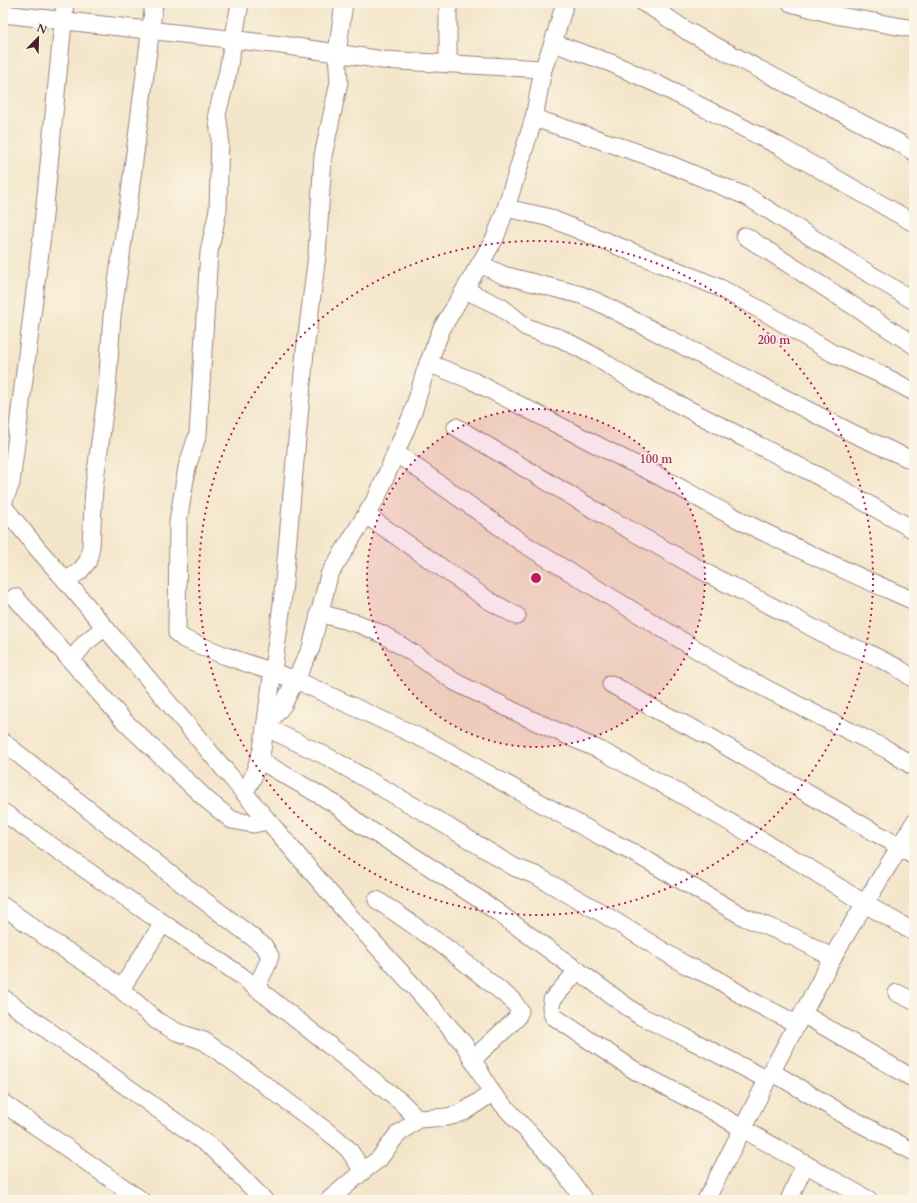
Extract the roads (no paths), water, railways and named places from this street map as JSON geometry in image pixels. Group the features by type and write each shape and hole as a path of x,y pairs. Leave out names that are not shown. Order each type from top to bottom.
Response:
{"street":[{"path":"65,3 42,235 11,483 3,505 37,548 244,793 346,912 464,1044 492,1094 559,1165 584,1200"},
{"path":"66,581 80,571 88,561 91,546 94,487 107,390 112,316 129,200 154,3"},
{"path":"240,3 222,101 217,114 220,136 218,210 209,252 198,434 187,467 178,522 177,633 184,639 272,673 296,680 434,744 602,837 636,854 744,917 796,938 833,958"},
{"path":"244,793 253,777 262,750 282,604 305,351 317,255 323,156 339,82 337,53 344,3"},
{"path":"448,3 448,64"},
{"path":"265,727 283,705 311,648 329,575 376,497 413,412 428,363 441,330 495,238 534,118 543,69 553,43 565,3"},
{"path":"644,3 687,31 914,152"},
{"path":"791,3 840,16 914,29"},
{"path":"3,14 234,40 383,60 543,69"},
{"path":"553,43 611,63 657,84 779,146 914,223"},
{"path":"534,118 657,159 748,197 914,301"},
{"path":"506,208 547,217 720,288 768,314 832,353 878,373 914,392"},
{"path":"745,236 914,345"},
{"path":"480,264 503,275 587,297 854,434 914,461"},
{"path":"465,290 501,307 526,326 544,334 560,338 594,356 635,382 822,478 914,530"},
{"path":"428,363 473,381 623,458 648,469 729,515 777,539 914,601"},
{"path":"456,427 604,515 710,575 837,641 868,653 892,665 914,679"},
{"path":"396,453 524,544 730,670 888,750 914,767"},
{"path":"366,515 488,600 517,616"},
{"path":"15,597 124,721 207,800 232,820 253,824 268,820"},
{"path":"319,614 359,624 382,634 416,654 455,682 602,752 684,796 801,863 865,904 914,932"},
{"path":"71,661 85,643 105,627"},
{"path":"611,684 658,711 710,737 907,851"},
{"path":"265,727 328,757 424,812 514,867 535,875 684,964 717,979 746,998 800,1019 914,1079"},
{"path":"3,742 194,893 264,946 270,956 256,988"},
{"path":"259,760 335,804 361,825 399,847 482,901 640,1016 770,1076 914,1152"},
{"path":"3,812 162,923 240,975 401,1102 418,1118"},
{"path":"706,1200 833,958 865,904 907,851 914,823"},
{"path":"377,900 448,949 512,1000 520,1011 516,1019 472,1060"},
{"path":"3,906 53,942 103,974 157,1021 178,1032 204,1041 329,1133 349,1150 363,1171"},
{"path":"121,989 162,923"},
{"path":"578,970 552,1000 551,1007 554,1016 637,1072 713,1111 869,1200"},
{"path":"897,993 914,1001"},
{"path":"3,998 215,1150 264,1200"},
{"path":"329,1200 379,1159 397,1135 418,1118 447,1117 455,1115 465,1111 492,1094"},
{"path":"3,1103 142,1200"},
{"path":"789,1200 806,1164"}]}
